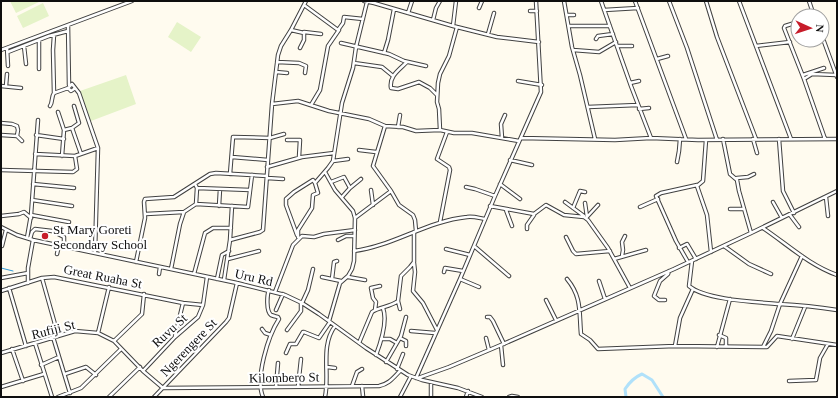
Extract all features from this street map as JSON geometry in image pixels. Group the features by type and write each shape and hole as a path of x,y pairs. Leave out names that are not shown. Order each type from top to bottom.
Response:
{"street":[{"path":"1,50 132,1"},
{"path":"230,240 262,231 272,104 280,46 291,30 306,1"},
{"path":"315,183 333,161 340,113 354,63 356,46 366,1 375,2 457,28 501,38 539,42"},
{"path":"408,13 412,1"},
{"path":"433,20 436,8 440,1"},
{"path":"453,26 456,1"},
{"path":"479,8 482,1"},
{"path":"417,378 490,206 541,92 542,85 536,1"},
{"path":"564,1 573,50 595,139"},
{"path":"601,1 639,109 651,138"},
{"path":"635,1 686,139"},
{"path":"669,1 690,57 717,140"},
{"path":"706,1 714,29 755,139 757,153"},
{"path":"739,1 791,139"},
{"path":"304,5 339,30"},
{"path":"604,10 638,8"},
{"path":"384,53 394,9"},
{"path":"530,11 537,11"},
{"path":"488,34 494,13"},
{"path":"567,15 574,15"},
{"path":"311,105 320,90 327,48 343,23 344,16 363,19"},
{"path":"68,25 69,86 71,91 74,89"},
{"path":"756,46 790,42 784,27 790,25"},
{"path":"569,26 610,26"},
{"path":"440,130 437,96 440,74 447,60 457,28"},
{"path":"291,30 320,34"},
{"path":"8,52 54,34 68,31"},
{"path":"300,48 304,40 304,32"},
{"path":"50,106 53,102 54,93 54,34"},
{"path":"596,40 598,36 613,34"},
{"path":"39,40 40,68"},
{"path":"573,50 599,52 616,42"},
{"path":"341,43 384,53 407,62 426,66"},
{"path":"24,46 26,64"},
{"path":"617,46 632,46"},
{"path":"7,48 8,66"},
{"path":"792,48 825,139"},
{"path":"804,77 812,74 837,76 826,48"},
{"path":"657,59 668,56"},
{"path":"277,62 301,63 306,66 305,73"},
{"path":"407,62 393,76 390,86 392,89 398,89 419,82 430,88 437,96"},
{"path":"354,63 382,67 393,76"},
{"path":"804,77 824,68"},
{"path":"276,72 287,72"},
{"path":"6,86 7,74"},
{"path":"518,81 542,85"},
{"path":"630,83 639,81"},
{"path":"1,86 21,88"},
{"path":"54,93 69,86"},
{"path":"69,86 79,93 98,148 95,252"},
{"path":"272,104 296,101 329,111 369,119 385,126 416,131 440,130 447,132 472,133 520,141"},
{"path":"588,107 638,105"},
{"path":"64,130 72,128 79,123 74,106"},
{"path":"639,109 649,108"},
{"path":"58,112 64,130 62,156"},
{"path":"398,127 400,115"},
{"path":"502,138 501,124 505,115"},
{"path":"28,239 38,120"},
{"path":"1,123 16,126 18,130 17,136"},
{"path":"385,126 373,166 391,191 400,207 413,215 416,220 413,291 423,303 436,332"},
{"path":"72,128 81,154"},
{"path":"440,222 450,170 449,167 437,159 447,132"},
{"path":"230,174 233,137 270,138 284,134"},
{"path":"1,135 17,136 22,141"},
{"path":"36,135 64,139"},
{"path":"521,138 615,140 651,138 706,140 837,139"},
{"path":"677,162 680,139"},
{"path":"723,139 730,174 736,178 751,233"},
{"path":"779,139 783,191 794,213"},
{"path":"287,140 300,140 299,158"},
{"path":"688,262 679,248 656,196 657,194 697,185 703,181 706,140"},
{"path":"35,154 76,156 98,148"},
{"path":"359,150 376,152"},
{"path":"267,167 299,158 334,153"},
{"path":"1,170 74,172 77,169 76,156"},
{"path":"232,157 268,160"},
{"path":"333,161 348,159"},
{"path":"510,160 532,165"},
{"path":"286,353 290,344 296,344 303,332 320,338 329,322 339,284 351,272 354,264 355,218 353,211 342,198 325,172"},
{"path":"136,262 146,214 145,199 174,197 210,174 216,173 252,175 283,180"},
{"path":"736,178 754,174"},
{"path":"146,214 184,212 196,204 248,207 252,175"},
{"path":"331,182 344,177 350,188"},
{"path":"342,198 344,194 361,179"},
{"path":"275,292 298,238 298,230 312,208 313,195 318,193 313,180 292,193 286,199 286,205 298,238"},
{"path":"33,184 74,188"},
{"path":"195,184 197,188 196,204"},
{"path":"500,184 520,199"},
{"path":"697,185 699,195 707,215 711,252"},
{"path":"466,187 495,196"},
{"path":"197,188 250,190"},
{"path":"219,206 220,189"},
{"path":"371,190 373,205"},
{"path":"355,218 391,191"},
{"path":"573,208 580,191 585,192"},
{"path":"417,378 441,370 489,350 692,261 837,191"},
{"path":"826,197 828,216"},
{"path":"640,207 658,199"},
{"path":"32,200 72,206"},
{"path":"565,202 586,218 610,251 630,288"},
{"path":"773,202 782,218"},
{"path":"585,203 586,218"},
{"path":"527,229 527,225 535,214 545,205 564,215 586,218"},
{"path":"586,218 598,205"},
{"path":"224,280 229,251 232,206"},
{"path":"490,206 535,214"},
{"path":"506,209 512,226"},
{"path":"730,209 744,209"},
{"path":"1,216 24,212 31,217 69,222"},
{"path":"171,269 180,224 184,212"},
{"path":"790,214 799,227"},
{"path":"354,251 376,247 440,222 469,217 485,219"},
{"name":"Uru Rd","path":"1,227 28,239 160,266 283,294 302,303 398,370 422,380 458,388 482,397"},
{"path":"194,274 206,234 213,228 231,228"},
{"path":"763,228 811,264 837,275"},
{"path":"28,239 35,229 47,230 64,237 64,246"},
{"path":"2,246 6,230"},
{"path":"298,238 303,236 314,237 354,230"},
{"path":"1,236 5,237"},
{"path":"338,240 346,236 354,236"},
{"path":"622,256 622,242 625,236"},
{"path":"566,237 576,254 610,251"},
{"path":"28,283 33,240"},
{"path":"679,248 687,244 696,259"},
{"path":"57,254 59,245"},
{"path":"474,246 509,276"},
{"path":"724,246 749,264 771,274"},
{"path":"446,249 470,255"},
{"path":"614,259 646,250"},
{"path":"217,279 222,255 229,251"},
{"path":"228,260 259,251"},
{"path":"763,347 780,304 802,256"},
{"path":"332,279 334,262 337,261"},
{"path":"692,261 689,284 693,289 723,298 753,303 780,304 837,310"},
{"path":"400,309 398,301 401,276 414,262"},
{"path":"159,274 160,266"},
{"path":"444,272 445,268 463,271"},
{"path":"287,330 301,311 302,303 308,290 314,269"},
{"path":"665,300 659,300 654,296 660,280 668,274 669,271"},
{"path":"1,278 28,273"},
{"name":"Great Ruaha St","path":"1,291 42,278 54,277 183,303 203,305"},
{"name":"Ruvu St","path":"143,370 175,337 198,317 203,305 207,277"},
{"path":"347,277 365,280"},
{"path":"42,278 58,335"},
{"path":"322,278 342,281"},
{"path":"460,279 479,287"},
{"path":"567,279 576,294 580,310 581,334 590,340 598,349 675,346 763,347 768,346 777,336 837,345"},
{"path":"599,281 605,299"},
{"name":"Ngerengere St","path":"154,397 229,318 237,283"},
{"path":"375,310 376,302 373,298 371,288 380,286"},
{"path":"98,333 109,287"},
{"path":"9,288 26,346"},
{"path":"675,346 680,318 693,289"},
{"path":"263,397 261,388 264,357 271,335 279,318 271,315 269,312 267,297 269,290"},
{"path":"114,341 142,314 144,294"},
{"path":"276,310 283,294"},
{"path":"716,347 730,299"},
{"path":"546,300 556,320"},
{"path":"359,343 370,315 375,310 398,301"},
{"path":"175,337 183,303"},
{"path":"792,339 805,307"},
{"path":"376,355 381,339 385,315 383,308"},
{"path":"386,362 400,338 406,317"},
{"path":"487,317 490,317 493,321 503,344 503,365"},
{"path":"322,397 325,397 327,386 329,338 335,326"},
{"path":"262,329 265,333 271,335"},
{"name":"Rufiji St","path":"1,352 35,344 58,335 78,331 98,333 114,341 163,388"},
{"path":"411,331 436,332"},
{"path":"719,336 726,338 726,346"},
{"path":"53,337 70,393"},
{"path":"400,338 406,342 406,346"},
{"path":"486,338 489,350"},
{"path":"381,339 390,339 397,342"},
{"path":"35,344 52,397"},
{"path":"789,382 816,380 820,358 828,344"},
{"path":"12,349 23,380"},
{"path":"58,397 81,388 121,349"},
{"path":"398,370 403,354"},
{"path":"41,365 59,357"},
{"path":"298,387 301,359"},
{"path":"276,387 278,363"},
{"path":"65,374 86,366 96,375"},
{"path":"109,397 140,367"},
{"path":"327,367 335,368"},
{"path":"352,386 357,372 362,369"},
{"name":"Kilombero St","path":"163,388 261,388 385,385 391,381 398,370"},
{"path":"1,387 44,374"},
{"path":"400,397 411,376"},
{"path":"431,382 431,397"},
{"path":"362,386 364,396"},
{"path":"466,397 468,391"},
{"path":"509,397 518,397"}],"green space":[{"path":"10,1 41,1 16,13"},
{"path":"43,3 49,16 23,28 17,16"},
{"path":"177,22 201,37 191,52 168,37"},
{"path":"126,75 136,104 91,121 80,91"}],"waterway":[{"path":"1,268 13,271"},
{"path":"626,397 625,389 632,380 642,374 652,380 663,397"}],"place":[{"name":"St Mary Goreti Secondary School","path":"45,236"}]}
